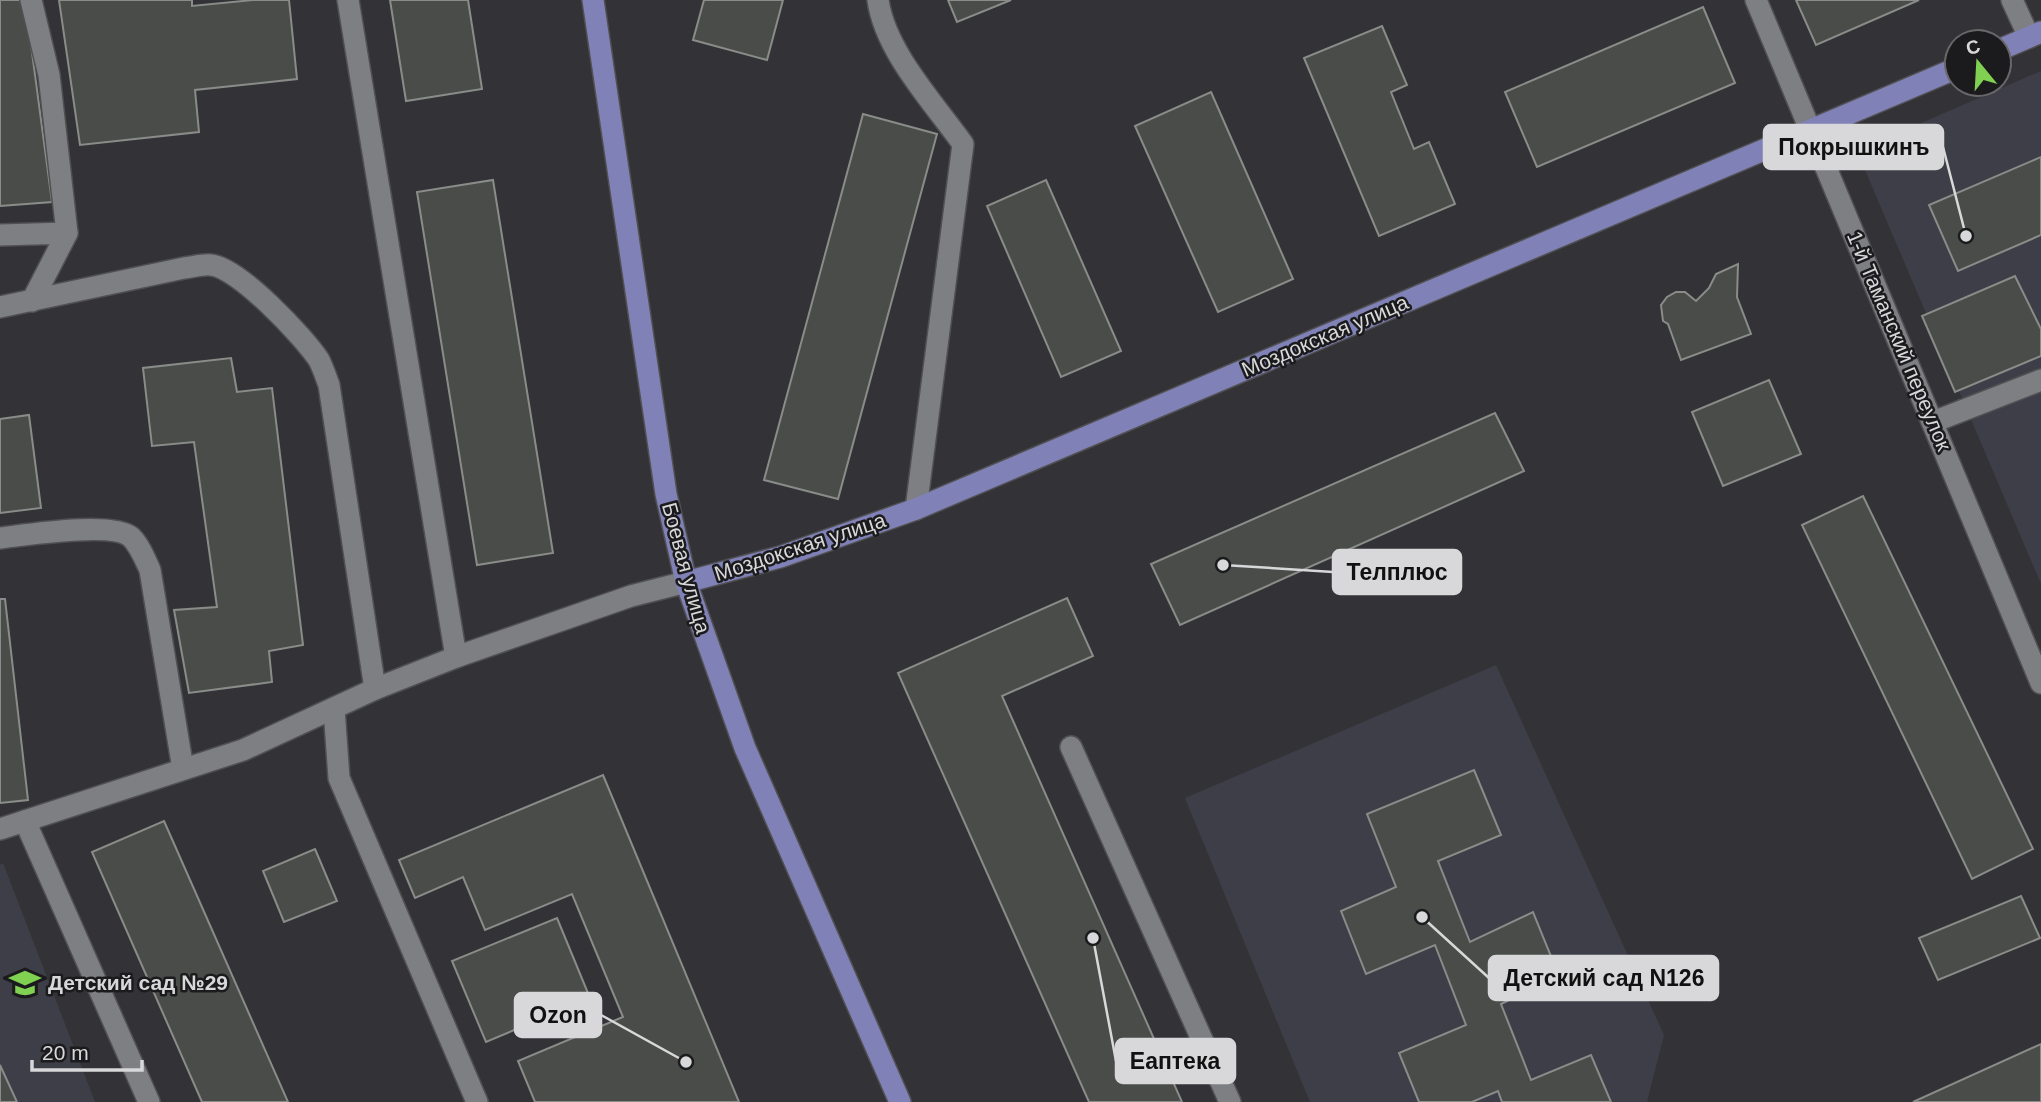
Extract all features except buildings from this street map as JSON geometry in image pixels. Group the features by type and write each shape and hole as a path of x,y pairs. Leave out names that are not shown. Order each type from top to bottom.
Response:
{"main road":[{"name":"Боевая улица","path":"593,0 666,494 686,582 745,748 900,1102"},
{"path":"2013,44 2035,34"},
{"name":"Моздокская улица","path":"686,582 780,557 916,509 1943,74"}],"street":[{"path":"31,0 49,75 67,233 32,300"},
{"path":"348,0 456,657"},
{"path":"878,0 881,20 900,57 963,144 916,509"},
{"name":"1-й Таманский переулок","path":"1756,0 2041,683"},
{"path":"2012,0 2035,34"},
{"path":"0,235 67,233"},
{"path":"0,307 212,264 230,271 244,281 305,342 319,362 329,385 375,689"},
{"path":"1933,422 2041,380"},
{"path":"0,538 88,530 113,530 130,536 143,553 150,570 183,769"},
{"path":"0,829 243,750 375,689 456,657 631,596 686,582"},
{"path":"334,709 339,778 477,1102"},
{"path":"1072,747 1230,1102"},
{"path":"25,821 149,1102"}],"shaded area":[{"path":"2041,71 2041,584 1857,151 1979,98 2013,98 2013,83"},
{"path":"1496,665 1664,1035 1647,1102 1310,1102 1185,798"},
{"name":"Детский сад №29","path":"3,863 95,1102 0,1102 0,865"}],"place":[{"name":"Покрышкинъ","path":"1966,236"},
{"name":"Телплюс","path":"1223,565"},
{"name":"Детский сад N126","path":"1422,917"},
{"name":"Еаптека","path":"1093,938"},
{"name":"Детский сад №29","path":"25,983"},
{"name":"Ozon","path":"686,1062"}]}
